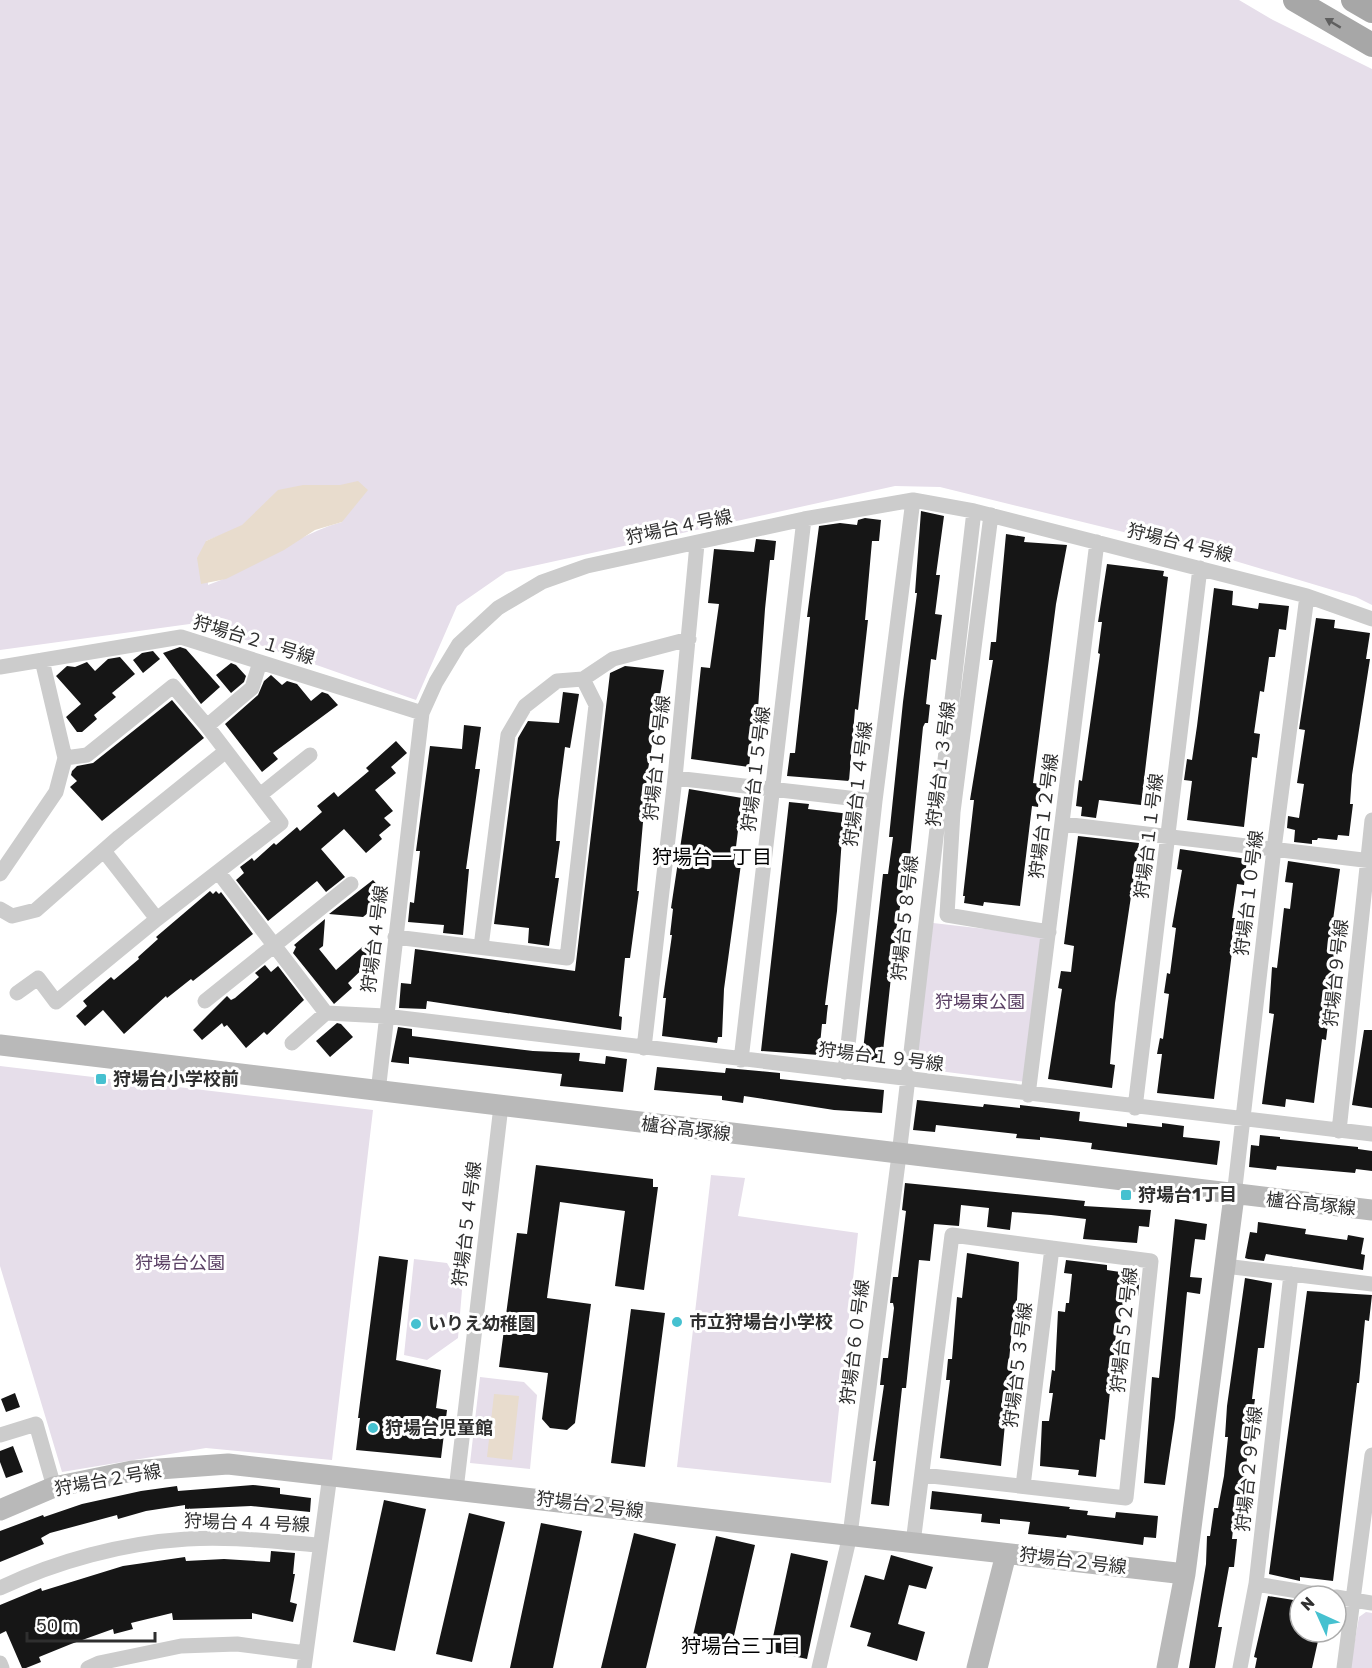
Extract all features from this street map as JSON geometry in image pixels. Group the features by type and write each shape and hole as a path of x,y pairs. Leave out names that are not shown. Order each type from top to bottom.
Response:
{"main road":[{"path":"1295,0 1372,45"},
{"path":"1353,0 1372,11"}],"street":[{"name":"狩場台４号線","path":"378,1092 385,1016 422,713 436,682 459,644 498,608 542,582 587,566 804,519 913,500 991,515 1200,568 1307,596 1372,619"},
{"name":"狩場台１４号線","path":"845,1072 874,801 913,500"},
{"name":"狩場台５８号線","path":"899,1155 974,511"},
{"name":"狩場台１３号線","path":"991,515 953,812 947,915 1049,932"},
{"name":"狩場台１５号線","path":"741,1060 804,519"},
{"name":"狩場台１２号線","path":"1028,1095 1097,542"},
{"name":"狩場台１６号線","path":"644,1048 675,778 697,544"},
{"name":"狩場台１１号線","path":"1135,1108 1200,568"},
{"name":"狩場台１０号線","path":"1234,1196 1274,849 1307,596"},
{"name":"狩場台２１号線","path":"0,667 181,638 422,713"},
{"path":"481,947 508,735 525,706 557,681 583,679 613,659 689,639"},
{"path":"0,874 56,792 65,758 42,660"},
{"path":"207,726 252,688 260,662"},
{"path":"395,937 567,958 596,705 583,679"},
{"path":"16,993 38,978 56,1002 157,919 281,823 226,750 173,686 87,755 65,758"},
{"path":"0,909 12,916 36,910 226,750"},
{"path":"260,795 310,755"},
{"path":"675,778 874,801"},
{"name":"狩場台９号線","path":"1340,1131 1372,820"},
{"path":"1063,824 1369,860"},
{"path":"104,851 157,919"},
{"path":"219,873 326,1013 292,1043"},
{"path":"205,1002 351,884"},
{"name":"狩場台１９号線","path":"326,1013 385,1016 1135,1108 1372,1134"},
{"name":"櫨谷高塚線","path":"0,1045 1234,1196 1372,1210"},
{"name":"狩場台５４号線","path":"456,1490 501,1106"},
{"name":"狩場台６０号線","path":"819,1668 850,1535 899,1155"},
{"path":"1167,1668 1185,1574 1234,1196"},
{"name":"狩場台５２号線","path":"913,1543 952,1235 1151,1261 1126,1498 922,1475"},
{"name":"狩場台５３号線","path":"1023,1486 1052,1248"},
{"path":"1225,1266 1372,1284"},
{"name":"狩場台２９号線","path":"1240,1668 1256,1584 1291,1274"},
{"path":"0,1435 36,1424 54,1487"},
{"path":"1344,1668 1372,1455"},
{"name":"狩場台２号線","path":"0,1510 54,1487 132,1471 228,1464 1185,1574"},
{"path":"88,1668 99,1663 181,1646 237,1644 305,1660 330,1475"},
{"name":"狩場台４４号線","path":"0,1588 39,1570 117,1549 187,1539 255,1540 320,1545"},
{"path":"977,1668 1006,1554"},
{"path":"1256,1584 1288,1589"},
{"path":"1348,1599 1372,1603"},
{"path":"0,1664 2,1668"}],"green space":[{"path":"0,0 1239,0 1273,20 1372,69 1372,605 1356,597 1205,552 940,487 895,486 506,572 457,606 416,700 197,623 0,650","holes":["352,483 342,522 307,535 242,570 208,585 206,541"]},
{"name":"狩場東公園","path":"933,923 1045,936 1027,1082 915,1068"},
{"name":"狩場台公園","path":"0,1066 373,1110 332,1460 206,1448 62,1472 0,1266"},
{"path":"711,1175 745,1178 738,1216 858,1233 831,1483 677,1467"},
{"path":"414,1259 447,1263 462,1290 458,1338 427,1360 404,1355"},
{"path":"480,1377 524,1382 537,1395 530,1469 470,1463"},
{"path":"1366,1612 1372,1613 1372,1668 1350,1668 1359,1617"}],"shaded area":[{"path":"358,481 368,490 342,522 315,530 284,550 226,579 201,584 197,558 206,541 242,525 278,490 303,485 340,485"},
{"path":"494,1394 519,1396 512,1460 487,1457"}],"building":[{"path":"921,511 944,516 936,575 940,575 935,614 942,615 936,660 931,659 926,704 930,705 928,723 925,723 923,727 909,867 907,866 896,930 882,1061 862,1059 883,874 888,874 893,837 889,837 917,593 915,593"},
{"path":"865,518 881,520 879,541 872,541 865,620 868,620 858,710 855,709 849,781 787,776 790,753 795,753 810,617 807,617 819,526 840,523 857,525 858,520"},
{"path":"1006,534 1025,537 1024,542 1067,545 1056,604 1033,783 1041,784 1038,807 1032,806 1020,906 984,902 983,906 964,903 965,896 963,896 974,800 970,800 993,660 989,660 991,642 996,642"},
{"path":"756,539 776,541 774,560 770,560 756,737 752,737 749,767 691,759 701,667 710,668 719,604 708,603 714,549 754,552"},
{"path":"1107,564 1164,571 1163,576 1168,577 1141,805 1099,800 1096,818 1081,816 1082,807 1076,806 1079,780 1082,781 1100,654 1098,653 1102,622 1098,622"},
{"path":"1214,588 1233,591 1232,605 1258,609 1259,603 1289,606 1286,630 1279,629 1275,657 1269,657 1264,692 1260,691 1254,733 1260,734 1257,758 1252,757 1244,827 1187,820 1192,781 1184,780 1187,759 1192,760"},
{"path":"1316,618 1335,620 1334,628 1370,633 1366,659 1370,659 1352,775 1350,804 1353,804 1349,836 1338,835 1337,840 1318,838 1312,840 1312,844 1294,842 1295,830 1287,828 1288,816 1299,818 1304,784 1297,783 1305,730 1299,729"},
{"path":"180,647 186,649 220,687 201,704 163,653"},
{"path":"153,651 160,659 143,673 133,660 142,653"},
{"path":"120,657 135,674 112,693 116,697 94,715 97,719 82,732 77,732 66,717 81,704 56,676 67,666 75,667 87,662 95,671 108,659"},
{"path":"231,663 246,676 244,682 231,693 216,675"},
{"path":"625,666 664,670 647,776 637,891 639,891 630,958 625,958 619,1016 622,1017 621,1030 427,1001 426,1009 399,1008 401,983 411,984 415,949 575,971 610,673"},
{"path":"271,675 282,685 287,681 297,684 311,701 322,692 328,694 338,705 273,753 278,759 262,772 225,724 258,695 264,681"},
{"path":"563,692 579,694 570,748 565,747 558,801 556,841 560,841 555,878 559,878 549,946 528,943 529,928 494,924 518,738 528,721 559,723"},
{"path":"172,700 204,738 102,821 70,787 77,781 71,775 72,771 77,766 93,763"},
{"path":"464,725 481,727 475,769 480,769 466,869 469,869 463,935 443,933 444,925 408,922 410,902 414,903 420,851 416,851 430,746 462,749"},
{"path":"396,741 407,753 391,767 396,773 375,790 393,811 384,818 391,825 379,835 382,839 366,853 344,829 321,849 345,877 326,892 317,881 268,921 236,880 244,873 240,867 252,858 254,861 297,827 300,831 322,812 317,806 334,792 338,797 369,771 366,768"},
{"path":"689,789 742,798 734,863 741,864 724,989 722,1037 718,1037 717,1043 662,1036 666,998 663,998 672,935 670,935 673,909 671,908"},
{"path":"789,802 809,804 808,809 850,814 849,824 862,825 861,839 842,837 837,911 825,1005 828,1005 826,1024 822,1024 819,1055 761,1051"},
{"path":"1078,836 1139,843 1115,1003 1110,1064 1115,1065 1112,1088 1048,1079 1062,989 1058,988 1061,971 1071,972 1074,946 1064,944"},
{"path":"1180,849 1247,859 1244,885 1237,884 1232,918 1235,918 1230,952 1232,952 1214,1099 1157,1093 1162,1054 1157,1054 1160,1038 1163,1039 1169,994 1164,993 1167,973 1170,974 1176,928 1172,927 1182,870 1177,869"},
{"path":"1288,861 1340,869 1333,920 1339,921 1331,977 1333,977 1330,1007 1326,1040 1322,1039 1314,1103 1286,1099 1285,1107 1262,1104 1274,1014 1269,1013 1272,967 1277,968 1284,908 1290,909 1293,883 1285,882"},
{"path":"373,880 388,897 363,917 329,914"},
{"path":"210,891 213,894 216,891 219,894 221,892 253,934 193,981 191,979 167,998 166,996 124,1034 103,1010 85,1026 76,1016 87,1006 83,1001 111,977 114,980 139,959 138,957 158,939 156,937"},
{"path":"325,919 323,946 319,949 336,970 368,942 378,954 348,983 352,988 334,1004 293,953 296,947 294,945"},
{"path":"265,965 271,972 278,966 304,1000 267,1035 264,1032 246,1048 227,1025 224,1027 222,1023 202,1040 193,1030 227,996 231,1000 235,998 259,977 255,973"},
{"path":"337,1023 341,1024 353,1037 330,1057 316,1041"},
{"path":"398,1027 412,1029 412,1036 533,1051 580,1053 579,1061 605,1064 606,1056 627,1059 623,1092 560,1086 562,1074 409,1057 409,1064 391,1062"},
{"path":"1364,1030 1372,1030 1372,1108 1352,1105"},
{"path":"657,1067 725,1073 726,1068 780,1073 780,1079 884,1090 882,1113 834,1110 744,1096 743,1103 722,1100 722,1096 654,1090"},
{"path":"917,1100 983,1107 984,1104 1020,1108 1020,1105 1080,1112 1079,1121 1127,1127 1127,1123 1162,1127 1162,1123 1184,1126 1183,1137 1220,1141 1217,1165 1091,1149 1092,1143 1040,1137 1040,1140 1016,1138 1017,1134 936,1125 935,1132 913,1130"},
{"path":"1260,1135 1358,1147 1358,1149 1372,1151 1372,1171 1356,1169 1355,1173 1277,1166 1276,1170 1249,1167 1251,1145 1259,1146"},
{"path":"536,1165 653,1179 653,1187 658,1187 644,1290 615,1286 625,1211 560,1202 547,1298 591,1304 575,1423 567,1430 550,1428 542,1419 548,1373 499,1367 517,1233 527,1234"},
{"path":"905,1183 1085,1201 1084,1206 1151,1210 1149,1227 1139,1226 1137,1243 1083,1239 1086,1219 1051,1215 1012,1212 1010,1230 987,1227 989,1208 961,1205 959,1226 934,1224 930,1261 919,1260 906,1388 902,1388 889,1506 871,1504 876,1461 873,1461 884,1385 880,1385 883,1358 888,1358 894,1308 893,1303 890,1303 893,1277 898,1277 906,1211 902,1210"},
{"path":"1175,1219 1207,1224 1205,1240 1195,1239 1190,1277 1202,1278 1200,1294 1187,1292 1175,1418 1165,1485 1144,1483 1152,1377 1159,1378"},
{"path":"1258,1222 1306,1229 1305,1234 1347,1240 1348,1235 1364,1238 1361,1254 1365,1255 1363,1270 1266,1254 1264,1261 1245,1258 1250,1232 1257,1233"},
{"path":"967,1253 1019,1262 1016,1318 1013,1318 1009,1361 1013,1362 1010,1396 1013,1397 1011,1413 1006,1413 1001,1466 940,1458 950,1380 946,1380 948,1359 952,1359 957,1297 962,1298"},
{"path":"379,1256 408,1260 396,1360 441,1370 436,1408 447,1410 441,1458 356,1450"},
{"path":"1066,1260 1107,1265 1107,1270 1140,1275 1138,1296 1124,1294 1119,1333 1116,1333 1105,1440 1100,1439 1096,1477 1078,1475 1079,1470 1040,1466 1042,1421 1049,1421 1053,1393 1049,1393 1052,1370 1055,1371 1058,1311 1065,1312 1066,1303 1069,1303 1072,1274 1064,1273"},
{"path":"1245,1278 1272,1283 1264,1348 1258,1348 1252,1399 1255,1399 1243,1488 1248,1489 1246,1504 1236,1503 1232,1539 1237,1539 1234,1567 1229,1567 1218,1627 1222,1627 1215,1668 1189,1668 1206,1564 1207,1536 1210,1536 1214,1508 1218,1508 1224,1476 1228,1437 1225,1437 1227,1406"},
{"path":"1307,1291 1372,1295 1369,1321 1365,1320 1333,1581 1300,1577 1300,1581 1269,1574"},
{"path":"631,1309 665,1313 645,1467 611,1463"},
{"path":"15,1393 20,1407 6,1412 1,1399"},
{"path":"13,1446 23,1472 6,1478 0,1462 0,1451"},
{"path":"253,1485 280,1488 280,1494 311,1498 310,1512 251,1506 185,1509 185,1505 146,1511 118,1519 117,1515 50,1533 41,1538 44,1544 0,1562 0,1531 43,1515 44,1517 82,1504 141,1491 177,1486 178,1491"},
{"path":"932,1491 1070,1507 1069,1509 1088,1511 1087,1515 1115,1518 1116,1512 1158,1516 1156,1538 1144,1537 1143,1545 1067,1535 1066,1538 1028,1534 1030,1522 1000,1519 1000,1524 981,1522 982,1514 930,1509"},
{"path":"384,1500 426,1509 395,1651 353,1642"},
{"path":"469,1513 505,1522 472,1662 436,1654"},
{"path":"541,1523 582,1531 553,1668 510,1668"},
{"path":"634,1533 676,1544 646,1668 601,1668"},
{"path":"716,1536 755,1545 730,1653 691,1644"},
{"path":"271,1551 295,1553 293,1574 295,1574 290,1602 297,1604 293,1622 252,1613 252,1619 173,1620 172,1613 131,1623 133,1629 114,1634 113,1629 71,1644 39,1657 41,1662 26,1668 22,1668 6,1631 0,1634 0,1605 41,1588 42,1591 123,1566 185,1557 186,1561 224,1559 270,1562"},
{"path":"791,1553 828,1561 807,1659 770,1651"},
{"path":"891,1555 933,1567 926,1589 909,1585 898,1624 925,1632 917,1661 867,1646 871,1633 850,1627 865,1575 884,1580"},
{"path":"1268,1596 1288,1599 1288,1644 1317,1644 1312,1668 1255,1668 1257,1658 1254,1657"}],"place":[{"name":"狩場台小学校前","path":"101,1079"},
{"name":"狩場台1丁目","path":"1126,1195"},
{"name":"市立狩場台小学校","path":"677,1322"},
{"name":"いりえ幼稚園","path":"416,1324"},
{"name":"狩場台児童館","path":"373,1428"}],"district":[{"name":"狩場台一丁目","path":"712,857"},
{"name":"狩場台三丁目","path":"741,1646"}]}
